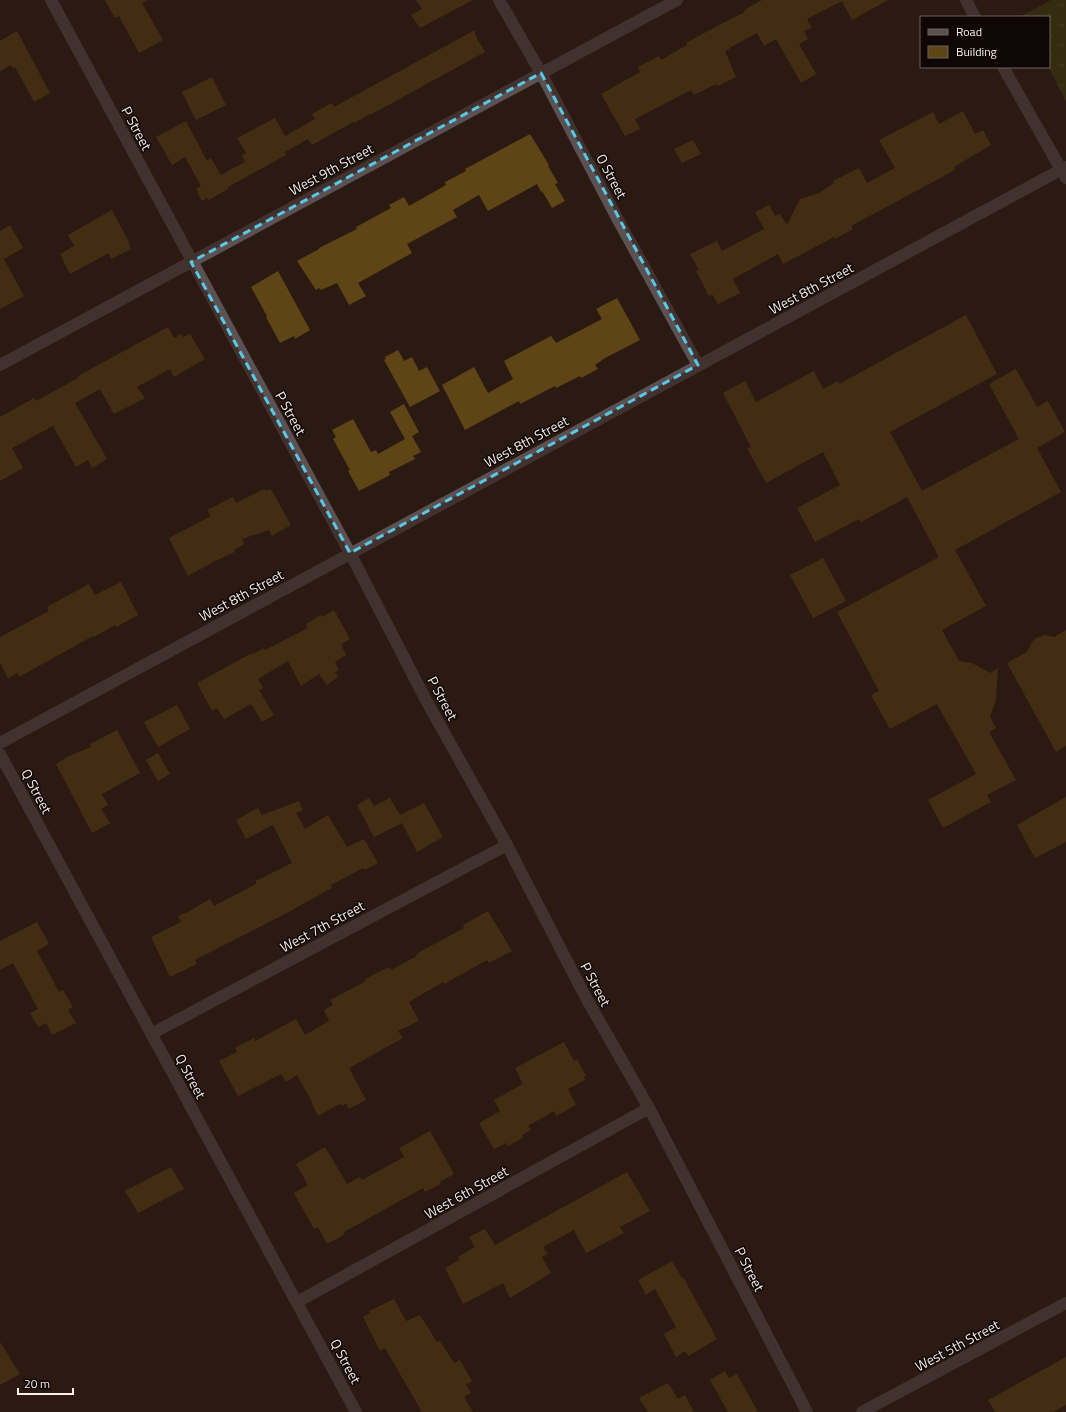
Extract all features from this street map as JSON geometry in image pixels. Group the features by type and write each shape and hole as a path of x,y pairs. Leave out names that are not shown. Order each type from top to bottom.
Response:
{"street":[{"name":"P Street","path":"51,0 191,262 350,553 427,702 507,845 585,996 650,1108 807,1412"},
{"name":"O Street","path":"499,0 541,74 621,225 698,365"},
{"name":"West 9th Street","path":"0,365 677,0"},
{"path":"966,0 974,16"},
{"path":"1004,68 1064,171"},
{"name":"West 8th Street","path":"0,743 698,365 1064,171"},
{"name":"Q Street","path":"0,754 356,1412"},
{"name":"West 7th Street","path":"151,1034 507,845"},
{"name":"West 6th Street","path":"297,1302 650,1108"},
{"name":"West 5th Street","path":"862,1412 1066,1303"}],"highlighted area":[{"path":"541,73 698,365 350,553 191,262"}],"green space":[{"path":"1051,0 1066,0 1066,101 1049,68 1050,68 1050,16 1022,16"}],"building":[{"path":"105,0 148,0 142,3 163,40 139,53 119,16 115,18"},
{"path":"416,0 473,0 420,28 411,15 422,9"},
{"path":"762,0 888,0 852,20 842,1 807,19 812,28 804,31 808,39 799,44 816,74 801,83 776,39 764,46 757,33 725,51 736,77 718,86 716,84 694,95 691,90 635,119 640,129 625,136 601,94 640,72 638,67 659,56 661,60 687,45 686,43 745,12 744,10"},
{"path":"475,30 475,35 485,52 312,145 308,139 285,152 286,155 228,187 228,189 209,200 207,198 202,201 196,189 201,186 185,157 172,165 156,137 186,121 207,161 211,158 221,175 245,162 242,155 246,153 237,138 275,118 285,136 315,119 312,114 332,103 334,107"},
{"path":"17,31 50,93 34,102 15,67 13,68 11,65 0,71 0,41"},
{"path":"212,77 226,105 196,120 182,92"},
{"path":"963,111 975,134 983,130 991,145 954,167 955,170 851,226 853,229 835,239 834,237 783,264 778,254 733,279 740,293 718,304 712,294 709,296 696,271 699,270 690,254 717,241 722,251 764,229 755,212 769,205 775,216 780,214 787,225 800,199 819,193 834,183 833,181 859,168 867,183 895,168 879,140 933,112 939,124"},
{"path":"530,134 549,165 548,166 558,183 555,184 565,201 552,208 537,184 488,211 479,195 453,210 457,217 407,244 412,253 358,283 366,296 349,305 337,283 321,290 319,288 316,290 297,261 357,229 356,227 391,208 389,205 404,197 409,206 446,185 445,182 466,171 465,169"},
{"path":"693,140 701,154 682,163 674,149"},
{"path":"112,210 130,244 131,249 111,259 109,253 70,274 60,254 74,246 68,235"},
{"path":"10,225 23,248 4,259 24,296 0,309 0,231"},
{"path":"278,271 310,330 295,339 294,336 280,343 251,287"},
{"path":"617,298 640,340 605,358 595,365 598,369 581,378 580,376 556,388 555,386 520,404 519,401 465,430 442,385 474,367 488,393 513,379 504,361 551,336 556,343 602,319 596,309"},
{"path":"966,315 997,374 890,432 922,491 1019,439 989,384 1016,369 1037,407 1048,401 1065,432 1037,448 1061,492 955,550 986,606 942,630 959,661 972,663 990,673 998,668 996,700 990,717 996,728 989,732 1016,780 987,795 991,802 943,828 928,800 976,774 937,704 890,729 871,695 879,691 837,612 939,557 907,497 861,522 859,519 815,542 797,508 840,485 823,452 766,483 747,448 751,447 723,393 745,381 756,402 814,371 823,389 838,381 839,384"},
{"path":"168,327 174,338 181,334 183,337 190,334 205,359 174,377 170,369 137,387 145,398 114,414 100,389 75,403 107,459 92,468 88,460 76,467 53,426 12,448 23,468 0,481 0,417 34,398 36,401 78,378 78,376"},
{"path":"398,350 404,361 412,357 419,371 427,367 440,391 410,407 384,360 386,359 385,357"},
{"path":"404,404 419,432 412,436 421,452 413,456 415,459 389,472 390,475 359,491 348,471 350,470 333,439 336,437 332,430 353,419 371,452 376,450 378,454 405,439 390,412"},
{"path":"264,489 266,491 271,489 291,525 272,536 269,530 242,539 244,544 234,550 235,552 188,576 169,538 211,516 207,510 233,497 236,503"},
{"path":"823,558 846,601 813,618 790,575"},
{"path":"121,582 138,615 116,627 115,625 94,637 93,636 19,677 17,673 8,679 0,662 0,637 49,611 47,607 89,584 95,595"},
{"path":"334,610 350,639 341,644 346,655 335,662 339,670 335,672 338,677 327,685 319,674 301,686 288,661 258,679 263,688 259,690 274,715 262,722 251,704 224,719 217,708 212,711 197,683 252,653 253,654 264,648 265,650 308,628 306,624 321,615 322,617"},
{"path":"1066,630 1066,746 1056,752 1007,663 1027,652 1032,642 1036,638 1045,635 1054,637"},
{"path":"177,705 190,729 158,747 144,722"},
{"path":"117,730 140,773 102,794 108,805 101,809 110,823 92,833 56,764 67,757 91,747 90,744"},
{"path":"158,753 170,774 158,781 146,760"},
{"path":"1066,797 1066,842 1035,858 1017,825"},
{"path":"369,798 374,806 390,798 400,815 424,803 443,837 417,852 402,823 374,837 357,805"},
{"path":"299,801 303,810 296,813 305,829 328,815 347,847 364,839 378,863 365,870 363,868 331,885 332,888 195,960 197,964 170,977 151,937 181,922 178,916 210,899 214,906 256,884 256,881 292,863 273,825 246,839 236,820 258,808 262,815"},
{"path":"488,911 512,951 489,963 487,960 444,984 443,982 409,1002 419,1021 398,1031 403,1038 349,1068 366,1100 349,1109 346,1103 342,1106 340,1104 318,1116 297,1075 286,1082 281,1074 238,1096 219,1061 237,1052 235,1048 254,1038 255,1041 296,1019 305,1035 329,1021 324,1010 333,1005 330,1000 366,981 365,979 389,967 391,970 417,956 416,954 464,928 463,925"},
{"path":"37,922 49,944 37,951 59,992 63,990 73,1007 68,1010 76,1023 52,1035 46,1023 38,1027 30,1013 38,1009 13,963 0,970 0,941"},
{"path":"564,1042 574,1061 577,1059 586,1076 583,1077 585,1080 568,1089 576,1105 556,1116 554,1111 528,1126 531,1130 522,1135 523,1138 508,1146 506,1143 494,1149 479,1123 500,1111 494,1100 523,1084 515,1068"},
{"path":"430,1131 454,1174 440,1182 441,1184 425,1192 423,1188 344,1232 345,1234 327,1244 318,1227 314,1229 294,1193 308,1185 296,1164 325,1147 347,1184 360,1177 362,1180 404,1157 399,1148"},
{"path":"171,1167 184,1189 138,1213 125,1191"},
{"path":"627,1172 650,1211 620,1227 624,1233 586,1253 574,1230 543,1247 548,1254 542,1257 551,1273 510,1298 503,1283 463,1304 445,1268 459,1260 458,1257 475,1247 469,1237 485,1229 495,1245"},
{"path":"672,1261 682,1278 683,1277 717,1339 688,1356 685,1351 676,1357 664,1334 676,1327 655,1289 646,1295 638,1280"},
{"path":"394,1299 406,1321 420,1315 437,1342 440,1341 454,1363 460,1360 472,1381 466,1385 471,1393 464,1397 473,1412 422,1412 385,1348 380,1351 363,1317 370,1313 369,1311"},
{"path":"0,1342 20,1374 0,1385"},
{"path":"1066,1357 1066,1405 1053,1412 995,1412 988,1400"},
{"path":"725,1371 729,1378 737,1374 758,1412 728,1412 710,1380"},
{"path":"668,1383 678,1399 685,1395 694,1412 648,1412 639,1398"}]}
